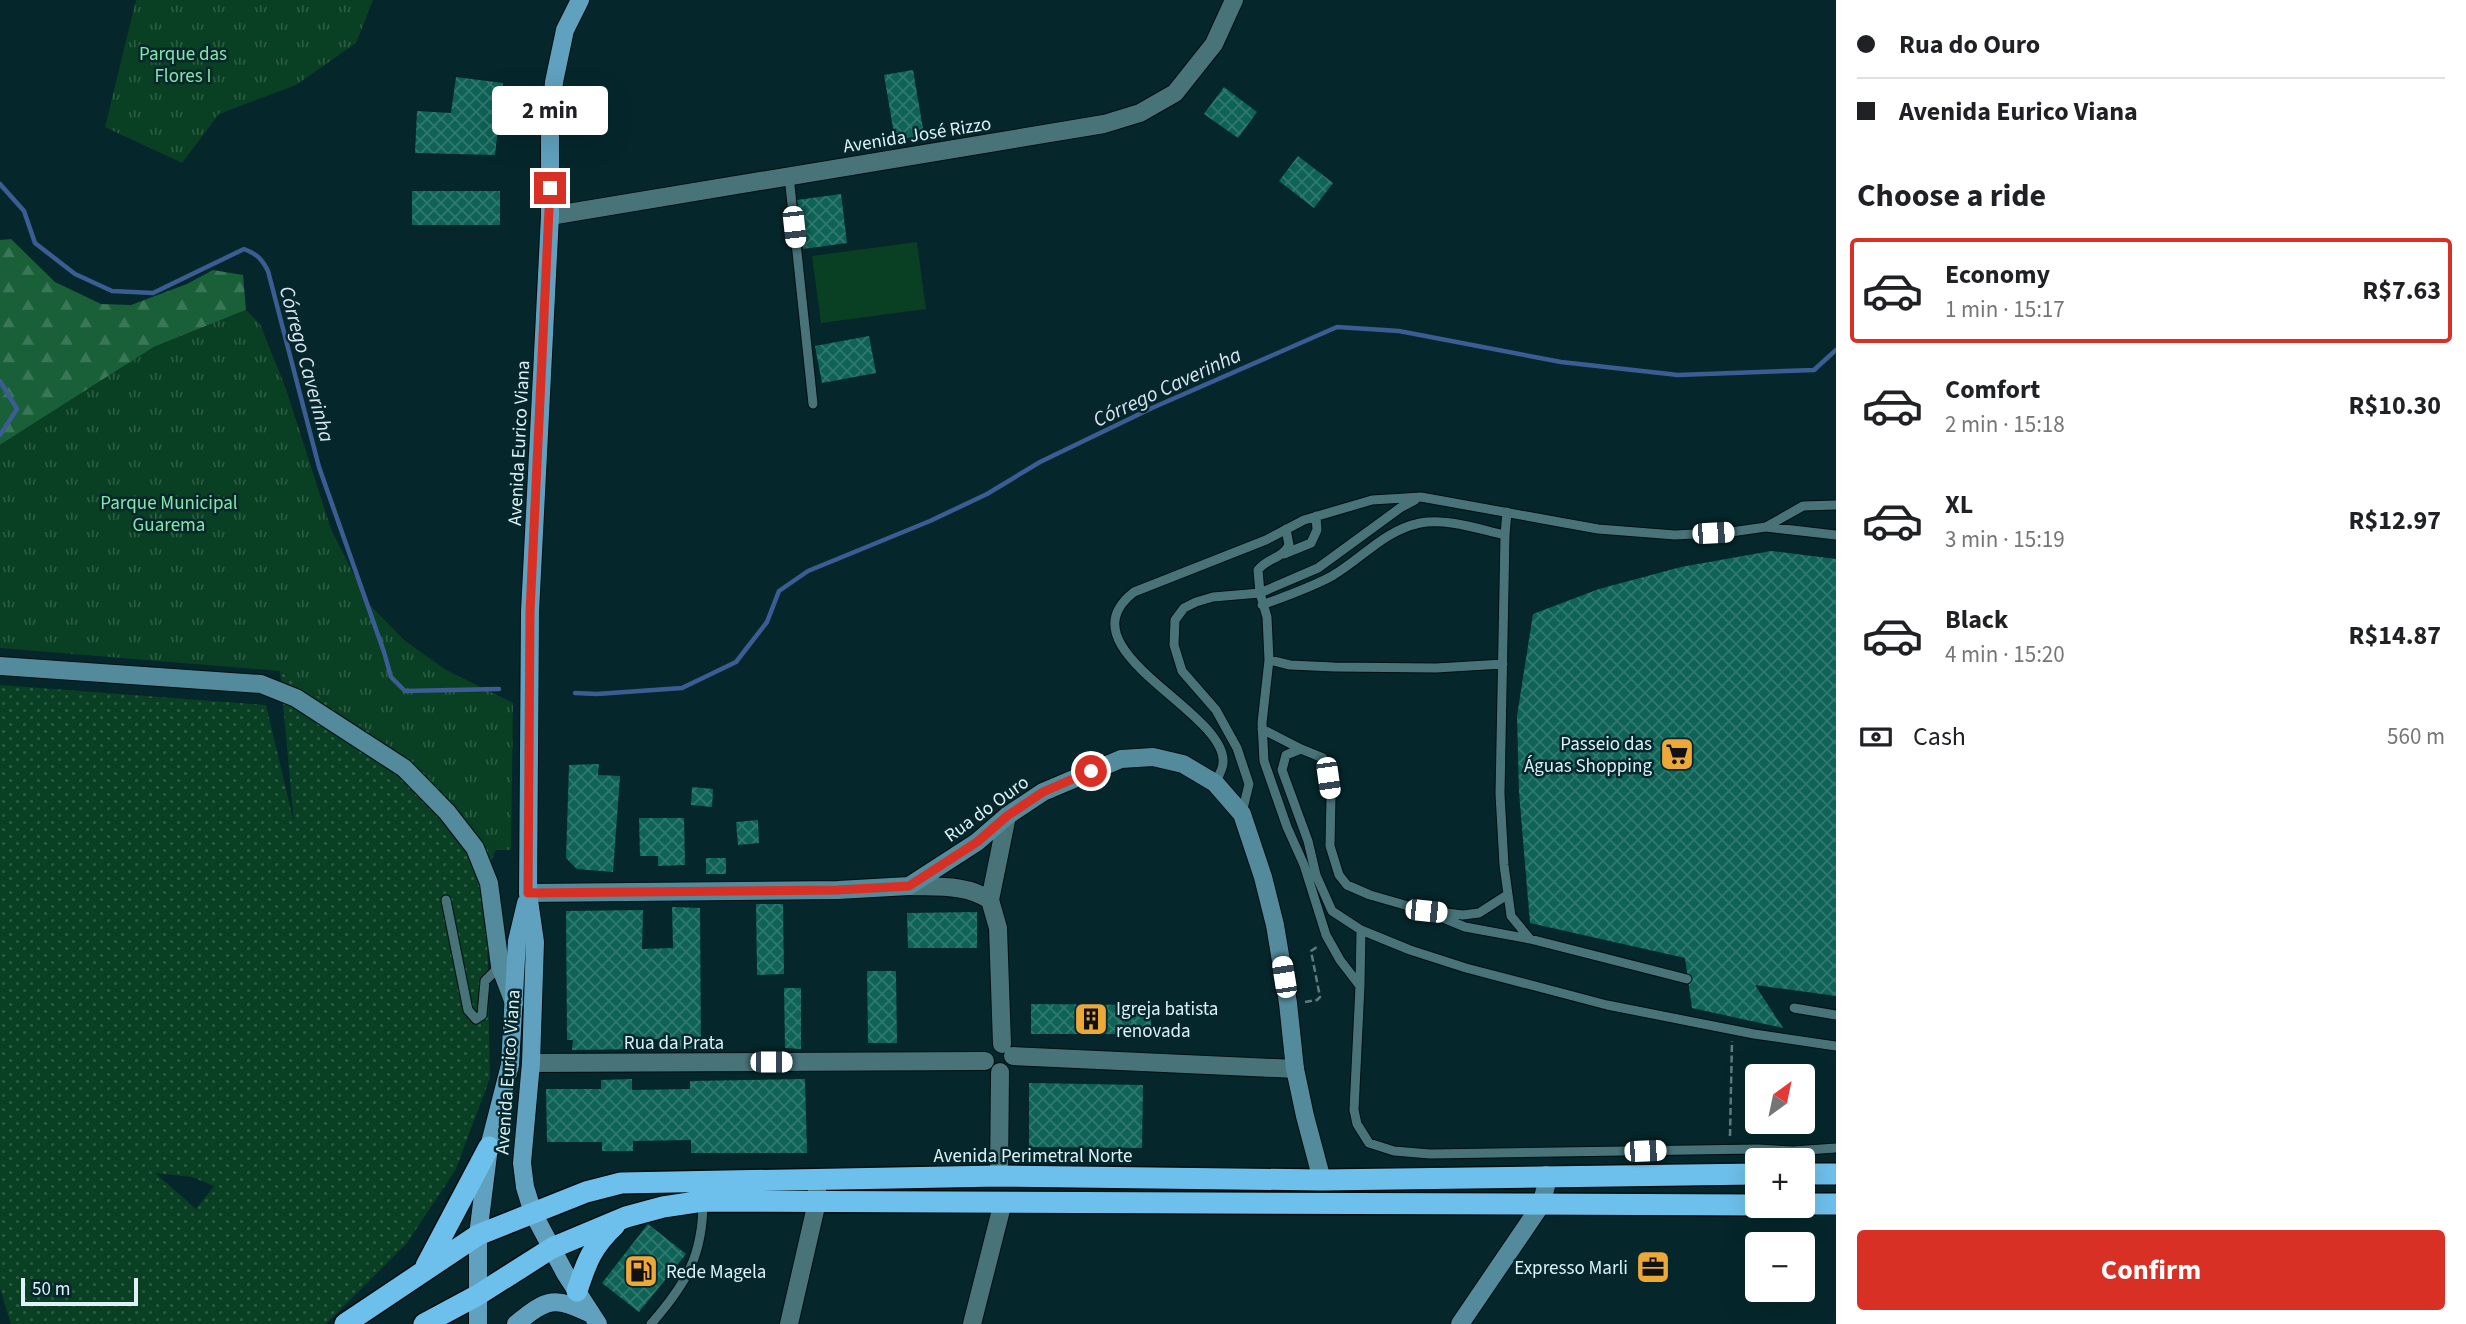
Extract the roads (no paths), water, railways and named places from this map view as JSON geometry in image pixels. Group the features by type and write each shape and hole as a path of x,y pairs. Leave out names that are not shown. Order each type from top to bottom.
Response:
{"highway":[{"path":"423,1271 489,1147"},
{"name":"Avenida Perimetral Norte","path":"345,1324 478,1235 586,1192 621,1183 999,1176 1322,1180 1745,1174"},
{"path":"1815,1174 1836,1174"},
{"path":"424,1324 478,1295 552,1248 620,1220 663,1207 703,1201 1745,1205"},
{"path":"1815,1204 1836,1204"},
{"path":"577,1292 586,1262 598,1240 620,1220"}],"main road":[{"name":"Avenida Eurico Viana","path":"580,0 565,30 554,82 550,134 550,216 530,612 528,893 535,942 531,1063 522,1163 525,1188 533,1213 595,1319"},
{"name":"Avenida Eurico Viana","path":"478,1324 478,1235 489,1147 510,1065 517,941 528,893"},
{"path":"516,1324 549,1302 567,1302 595,1319"}],"street":[{"name":"Avenida José Rizzo","path":"550,216 1104,124 1140,113 1175,93 1197,68 1214,44 1234,0"},
{"path":"0,666 261,684 296,698 404,768 447,812 475,848 489,883 499,966 514,1003"},
{"name":"Rua do Ouro","path":"528,893 838,890 909,886 977,842 1007,816 1043,792 1121,759 1153,757 1183,764 1215,783 1242,814 1263,877 1275,925 1288,1003 1295,1069 1322,1180"},
{"path":"1007,816 990,900 998,928 1007,1050 1009,1068 1000,1072 990,1069 985,1061 989,1048 1007,1050 1295,1069"},
{"path":"909,886 957,887 976,891 990,900"},
{"name":"Rua da Prata","path":"531,1063 985,1061"},
{"path":"999,1176 1000,1072"},
{"path":"1460,1324 1541,1205 1546,1175"},
{"path":"789,1324 817,1202 817,1179"},
{"path":"972,1324 1003,1202"}],"lane":[{"path":"789,176 813,404"},
{"path":"1242,814 1249,784 1237,748 1216,710 1182,671 1174,645 1175,620 1184,608 1196,601 1260,593 1318,568 1400,508 1421,497"},
{"path":"1215,783 1223,763 1220,748 1192,715 1139,668 1116,636 1113,624 1115,613 1122,602 1134,592 1266,540 1316,516 1372,500 1421,497 1598,529 1675,535 1731,533 1766,527 1836,535"},
{"path":"1766,527 1803,506 1836,505"},
{"path":"1507,512 1500,794 1511,916 1530,939"},
{"path":"1316,516 1317,530 1311,543 1264,563 1258,570 1266,617 1269,660 1262,729 1264,761 1287,827 1304,865 1329,941 1360,986"},
{"path":"1262,605 1313,586 1334,574 1386,535 1421,523 1440,522 1505,534"},
{"path":"1284,554 1289,545 1286,529"},
{"path":"1269,660 1290,665 1436,668 1503,664"},
{"path":"1262,729 1323,758 1331,797 1330,846 1339,875 1348,885 1465,927 1530,939 1687,979"},
{"path":"1301,749 1286,755 1282,770 1308,841 1316,874 1332,911 1361,930 1410,950 1516,982 1675,1020 1836,1046"},
{"path":"1426,911 1463,915 1479,913 1507,895"},
{"path":"446,900 468,1010 476,1019 482,1015 485,981 499,966"},
{"path":"1319,917 1332,911"},
{"path":"1361,930 1354,1110 1357,1124 1368,1143 1394,1151 1430,1154 1793,1151 1836,1148"},
{"path":"1794,1008 1836,1015"},
{"path":"651,1324 676,1296 692,1265 703,1231 703,1201"}],"waterway":[{"name":"Córrego Caverinha","path":"0,184 24,211 35,243 75,274 112,291 153,293 244,249 259,257 268,271 319,467 391,677 405,691 499,689"},
{"name":"Córrego Caverinha","path":"575,693 682,688 736,662 767,622 779,591 808,571 930,521 987,494 1040,462 1152,408 1337,327 1399,331 1561,362 1678,375 1814,370 1836,350"},
{"name":"Córrego Caverinha","path":"0,381 17,409 0,435"}],"place":[{"name":"Passeio das Águas Shopping","path":"1677,754"},
{"name":"Igreja batista renovada","path":"1091,1019"},
{"name":"Expresso Marli","path":"1653,1267"},
{"name":"Rede Magela","path":"641,1271"}],"park label":[{"name":"Parque das Flores I","path":"183,64"},
{"name":"Parque Municipal Guarema","path":"169,513"}]}
